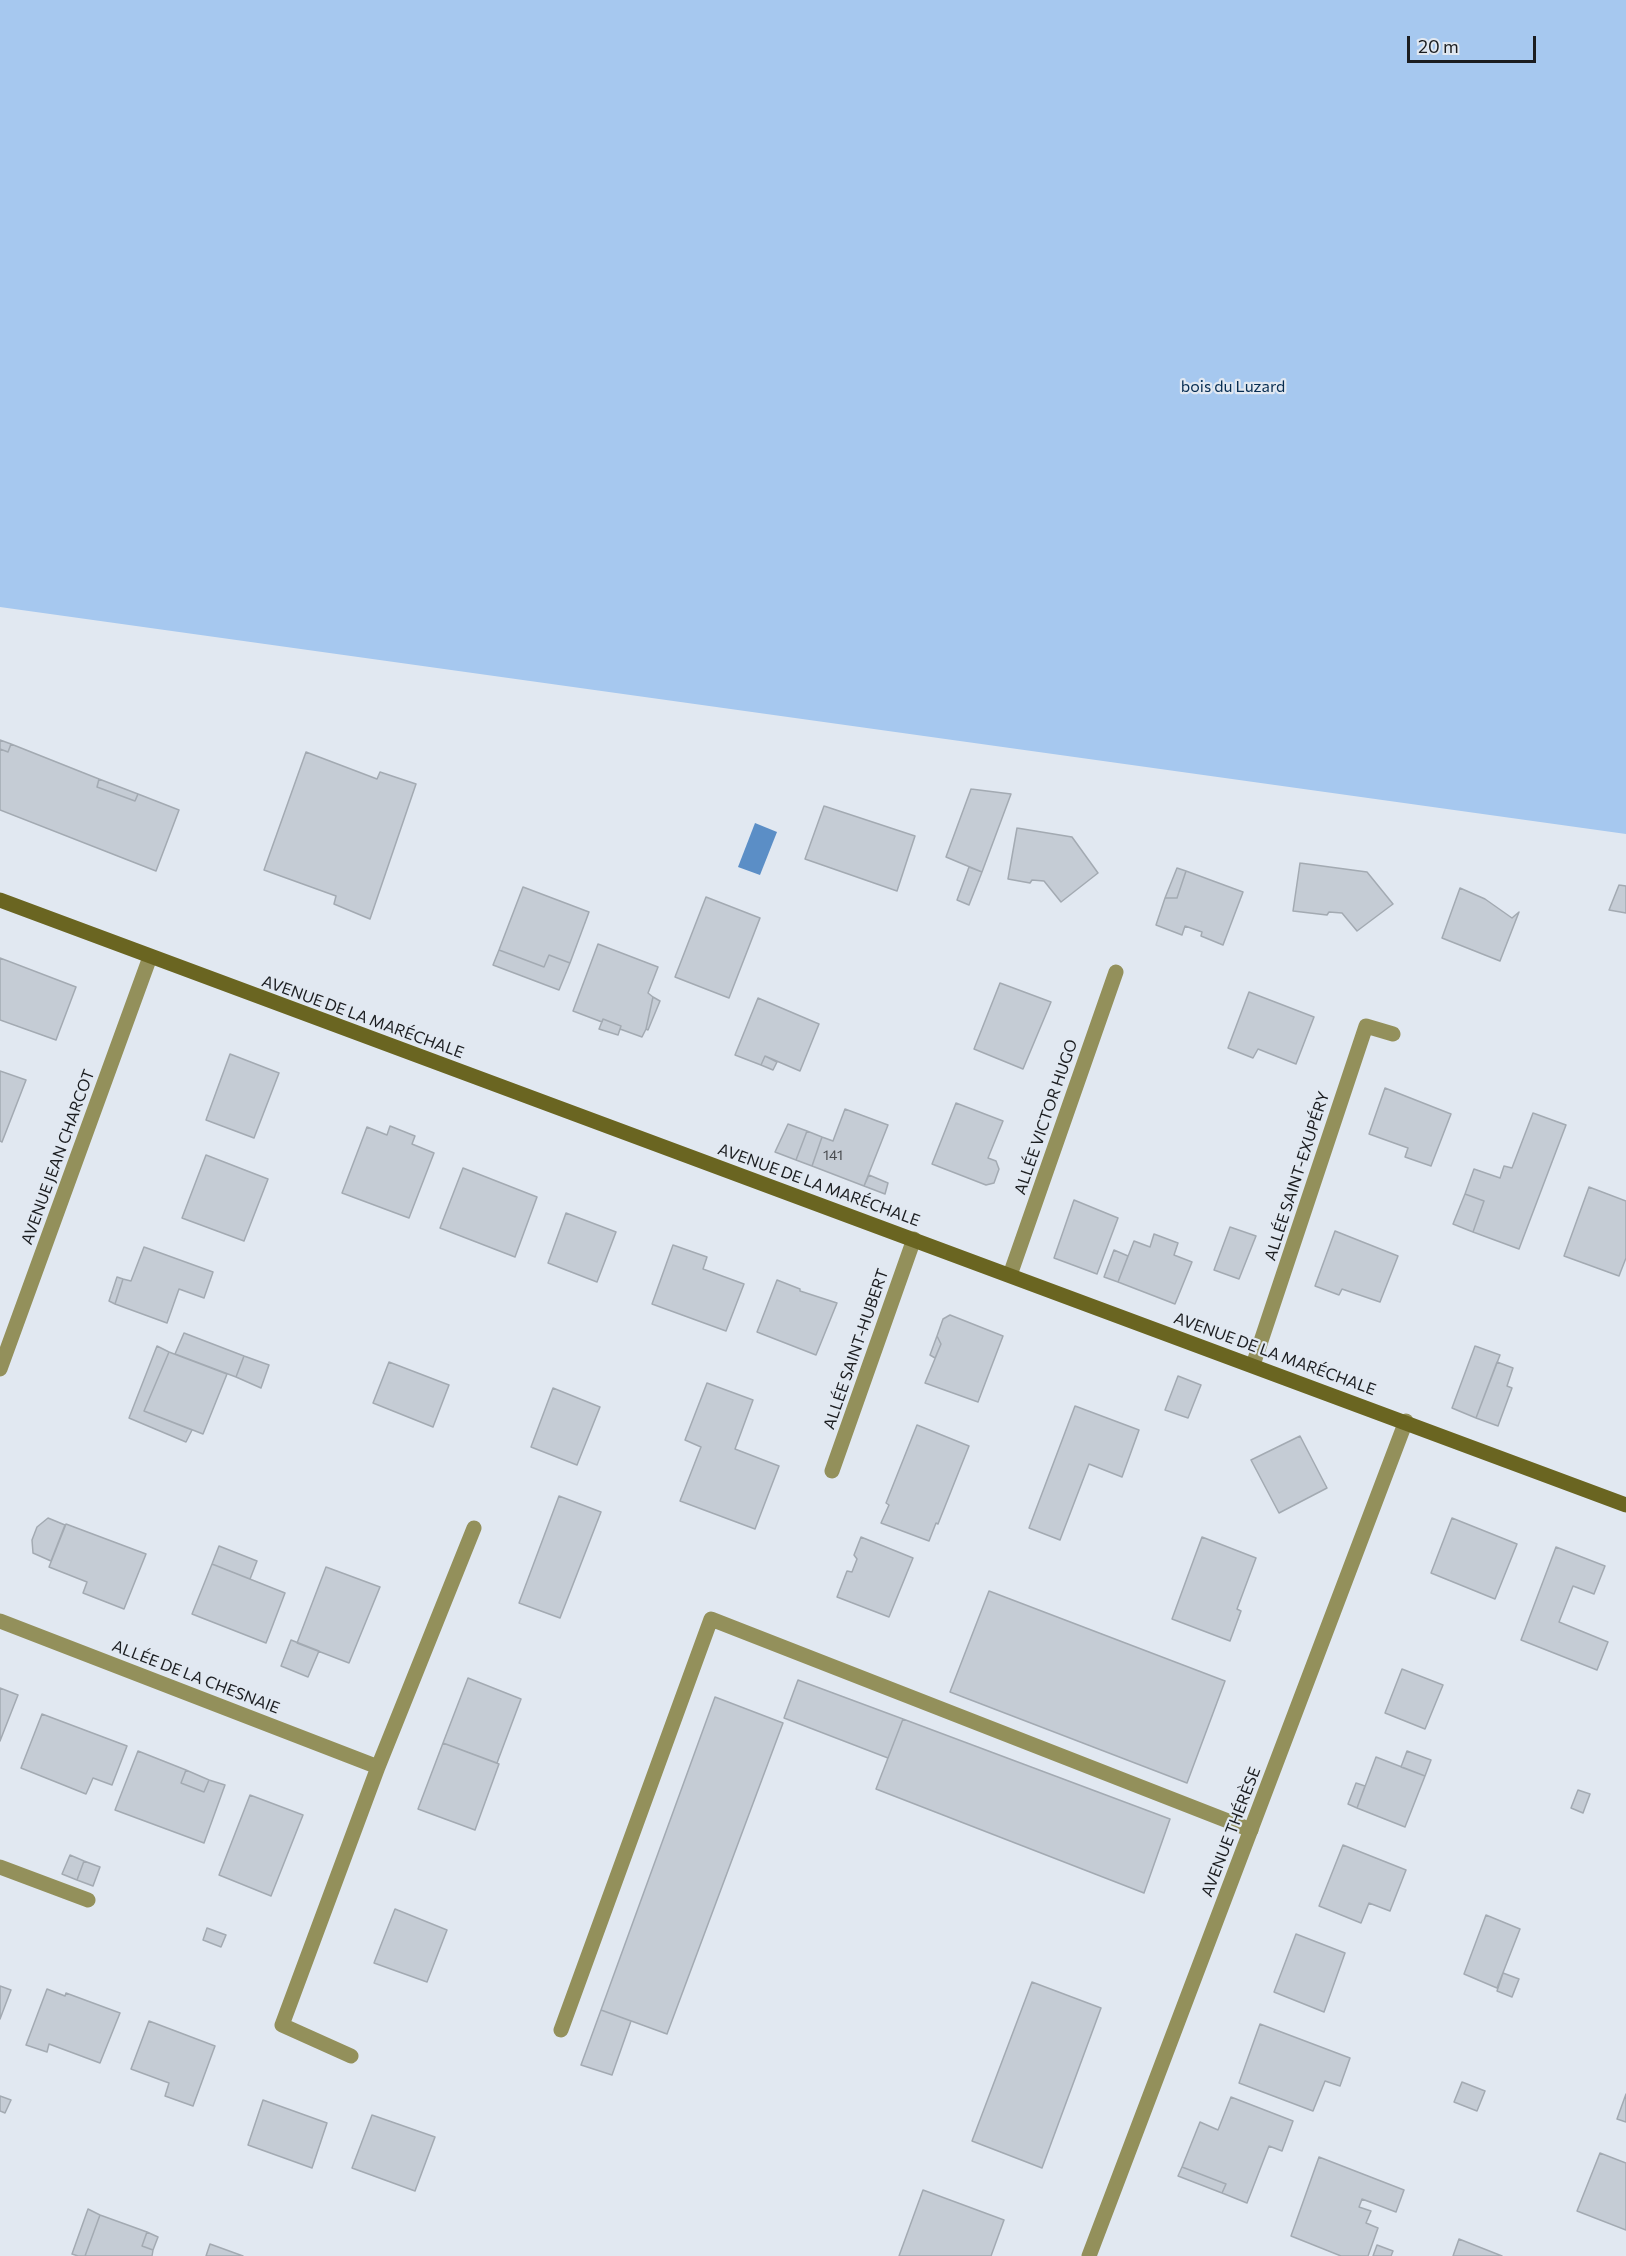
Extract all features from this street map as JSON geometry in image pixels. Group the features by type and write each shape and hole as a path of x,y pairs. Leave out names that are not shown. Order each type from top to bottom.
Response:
{"street":[{"name":"AVENUE DE LA MARÉCHALE","path":"0,900 1626,1504"},
{"name":"AVENUE JEAN CHARCOT","path":"0,1369 150,957"},
{"name":"ALLÉE VICTOR HUGO","path":"1010,1275 1116,972"},
{"name":"ALLÉE SAINT-EXUPÉRY","path":"1253,1365 1366,1026 1394,1034"},
{"name":"ALLÉE SAINT-HUBERT","path":"832,1472 914,1239"},
{"name":"AVENUE THÉRÈSE","path":"1089,2256 1406,1421"},
{"path":"351,2056 282,2025 378,1767 474,1528"},
{"path":"561,2030 711,1619 1251,1830"},
{"name":"ALLÉE DE LA CHESNAIE","path":"0,1621 378,1767"},
{"path":"0,1867 88,1900"}],"green space":[{"name":"bois du Luzard","path":"0,0 1626,0 1626,834 0,607"}],"shaded area":[{"path":"755,823 777,832 760,875 738,867"}],"building":[{"path":"0,740 11,744 8,752 0,749"},
{"path":"11,744 99,779 97,787 135,801 138,794 179,810 156,871 0,810 0,749 8,752"},
{"path":"306,752 377,779 380,772 416,784 370,919 334,904 336,896 264,870"},
{"path":"99,779 138,794 135,801 97,787"},
{"path":"971,789 1011,794 982,872 946,857"},
{"path":"824,806 915,836 897,891 805,859"},
{"path":"1017,828 1072,837 1098,873 1061,902 1044,881 1032,880 1030,883 1008,879"},
{"path":"1300,863 1367,872 1393,904 1357,931 1342,913 1329,912 1327,915 1293,911"},
{"path":"969,867 982,872 969,905 957,900"},
{"path":"1177,868 1186,871 1177,898 1165,898"},
{"path":"1186,871 1243,892 1223,945 1201,936 1202,932 1185,926 1182,935 1156,925 1165,898 1177,898"},
{"path":"1619,885 1626,886 1626,913 1609,910"},
{"path":"523,887 589,912 570,963 549,955 544,967 499,950"},
{"path":"1460,888 1485,899 1512,918 1519,912 1500,961 1442,938"},
{"path":"706,897 760,918 729,998 675,977"},
{"path":"598,944 658,967 648,993 653,997 642,1037 620,1029 621,1026 603,1019 602,1022 573,1011"},
{"path":"499,950 544,967 549,955 570,963 559,990 493,965"},
{"path":"0,958 76,987 56,1040 0,1020"},
{"path":"1000,983 1051,1002 1023,1069 974,1049"},
{"path":"1249,992 1314,1017 1296,1064 1258,1049 1253,1058 1228,1048"},
{"path":"653,997 660,1001 648,1030 646,1029"},
{"path":"758,998 819,1024 800,1071 765,1056 761,1065 735,1055"},
{"path":"603,1019 621,1026 618,1035 599,1029"},
{"path":"230,1054 279,1073 254,1138 206,1120"},
{"path":"765,1056 777,1062 773,1070 761,1065"},
{"path":"0,1071 26,1080 2,1142 0,1141"},
{"path":"1385,1088 1451,1114 1431,1166 1405,1157 1408,1148 1369,1134"},
{"path":"956,1103 1003,1121 988,1158 996,1161 999,1169 994,1183 986,1185 932,1164"},
{"path":"845,1109 888,1125 864,1186 812,1166 822,1137 833,1141"},
{"path":"1533,1113 1566,1125 1519,1249 1473,1232 1484,1201 1465,1194 1474,1169 1500,1178 1504,1166 1512,1168"},
{"path":"788,1124 807,1131 796,1160 775,1152"},
{"path":"390,1126 415,1136 412,1144 434,1153 409,1218 342,1193 367,1127 387,1135"},
{"path":"807,1131 822,1137 812,1166 796,1160"},
{"path":"206,1155 268,1179 244,1241 182,1218"},
{"path":"463,1168 537,1197 515,1257 440,1228"},
{"path":"869,1175 888,1183 885,1194 864,1186"},
{"path":"1589,1187 1626,1201 1626,1258 1619,1276 1564,1256"},
{"path":"1465,1194 1484,1201 1473,1232 1453,1224"},
{"path":"1074,1200 1118,1218 1097,1274 1054,1258"},
{"path":"566,1213 616,1232 597,1282 548,1263"},
{"path":"1230,1227 1256,1236 1239,1279 1214,1270"},
{"path":"1335,1231 1398,1256 1380,1302 1342,1289 1339,1295 1315,1286"},
{"path":"1154,1234 1178,1243 1174,1255 1192,1262 1175,1304 1118,1282 1134,1241 1150,1247"},
{"path":"673,1245 707,1257 703,1269 744,1284 726,1331 652,1304"},
{"path":"144,1247 213,1272 204,1298 179,1289 167,1323 115,1304 123,1279 131,1281"},
{"path":"1114,1250 1128,1256 1118,1282 1104,1277"},
{"path":"117,1277 123,1279 115,1304 109,1301"},
{"path":"777,1280 800,1289 800,1291 837,1303 816,1355 757,1332"},
{"path":"950,1315 1003,1336 978,1402 925,1383 941,1344 937,1336 943,1319"},
{"path":"184,1333 244,1356 236,1377 175,1354"},
{"path":"937,1336 941,1344 935,1358 930,1355"},
{"path":"157,1346 169,1352 144,1411 192,1430 186,1442 129,1418"},
{"path":"1475,1346 1500,1355 1476,1418 1452,1408"},
{"path":"169,1352 227,1374 203,1434 144,1411"},
{"path":"244,1356 269,1365 261,1388 236,1377"},
{"path":"389,1362 449,1385 433,1427 373,1403"},
{"path":"1497,1362 1513,1368 1507,1386 1512,1388 1498,1426 1476,1418"},
{"path":"1178,1376 1201,1385 1188,1418 1165,1410"},
{"path":"707,1383 753,1400 735,1449 779,1466 755,1529 680,1501 701,1447 685,1440"},
{"path":"553,1388 600,1407 577,1465 531,1447"},
{"path":"1075,1406 1139,1430 1122,1477 1089,1464 1060,1540 1029,1528"},
{"path":"917,1425 969,1446 929,1541 881,1523 889,1505 886,1503"},
{"path":"1300,1436 1327,1488 1279,1513 1251,1460"},
{"path":"559,1496 601,1512 560,1618 519,1603"},
{"path":"48,1518 65,1525 51,1561 33,1553 32,1540 37,1527"},
{"path":"1452,1518 1517,1544 1495,1599 1431,1573"},
{"path":"66,1524 146,1554 124,1609 83,1593 87,1582 49,1567"},
{"path":"861,1537 913,1558 889,1617 837,1597 847,1571 852,1572 857,1559 854,1555"},
{"path":"1202,1537 1256,1558 1237,1609 1241,1611 1230,1641 1172,1619"},
{"path":"219,1546 257,1561 250,1579 212,1564"},
{"path":"1556,1547 1605,1566 1594,1594 1573,1586 1559,1622 1608,1642 1597,1670 1521,1640"},
{"path":"212,1564 285,1593 266,1643 192,1614"},
{"path":"326,1567 380,1587 349,1663 297,1643"},
{"path":"989,1591 1225,1681 1187,1783 950,1692"},
{"path":"291,1640 319,1651 308,1677 281,1666"},
{"path":"1402,1669 1443,1685 1425,1729 1385,1713"},
{"path":"468,1678 521,1699 497,1763 443,1743"},
{"path":"798,1680 903,1719 888,1758 784,1718"},
{"path":"0,1688 18,1695 0,1741"},
{"path":"715,1697 783,1723 667,2034 601,2010"},
{"path":"42,1714 127,1746 112,1785 93,1778 86,1794 21,1768"},
{"path":"903,1719 1170,1819 1144,1893 876,1789"},
{"path":"443,1743 499,1764 475,1830 418,1809"},
{"path":"138,1751 186,1770 181,1783 204,1792 209,1780 225,1785 204,1843 115,1810"},
{"path":"1407,1751 1431,1760 1425,1776 1401,1767"},
{"path":"1376,1757 1425,1776 1405,1827 1357,1808"},
{"path":"186,1770 209,1780 204,1792 181,1783"},
{"path":"1356,1783 1365,1786 1357,1808 1348,1804"},
{"path":"1578,1790 1590,1794 1583,1813 1571,1808"},
{"path":"250,1795 303,1815 271,1896 219,1875"},
{"path":"1343,1845 1406,1870 1390,1911 1369,1903 1361,1923 1319,1906"},
{"path":"70,1855 84,1861 77,1880 62,1874"},
{"path":"84,1861 100,1867 93,1886 77,1880"},
{"path":"395,1909 447,1930 427,1982 374,1963"},
{"path":"1486,1915 1520,1929 1497,1988 1464,1974"},
{"path":"207,1928 226,1935 221,1947 203,1940"},
{"path":"1296,1934 1345,1953 1324,2012 1274,1992"},
{"path":"1503,1973 1519,1979 1512,1997 1497,1991"},
{"path":"1032,1982 1101,2008 1042,2168 972,2141"},
{"path":"0,1986 11,1990 0,2019"},
{"path":"47,1989 65,1996 66,1993 120,2013 100,2063 49,2044 47,2052 26,2045"},
{"path":"601,2010 631,2021 612,2075 581,2065"},
{"path":"149,2021 215,2046 193,2106 165,2096 169,2083 131,2069"},
{"path":"1260,2024 1350,2058 1340,2086 1325,2081 1313,2111 1239,2083"},
{"path":"1462,2082 1485,2091 1477,2111 1454,2102"},
{"path":"1626,2094 1626,2122 1617,2119"},
{"path":"0,2096 11,2100 5,2113 0,2111"},
{"path":"1231,2097 1293,2121 1282,2151 1269,2146 1247,2203 1222,2193 1226,2184 1182,2167 1200,2122 1218,2130"},
{"path":"263,2100 327,2123 312,2168 248,2145"},
{"path":"372,2115 435,2137 415,2191 352,2168"},
{"path":"1600,2153 1626,2163 1626,2230 1577,2211"},
{"path":"1319,2157 1404,2190 1396,2212 1362,2199 1359,2207 1371,2211 1366,2223 1378,2228 1368,2256 1341,2256 1291,2236"},
{"path":"1182,2167 1226,2184 1222,2193 1178,2176"},
{"path":"923,2190 1004,2220 991,2256 899,2256"},
{"path":"88,2209 100,2215 85,2256 78,2256 72,2254"},
{"path":"100,2215 147,2232 142,2246 153,2250 152,2256 85,2256"},
{"path":"147,2232 158,2237 153,2250 142,2246"},
{"path":"1459,2239 1502,2256 1453,2256"},
{"path":"210,2244 243,2256 206,2256"},
{"path":"1377,2245 1393,2251 1391,2256 1373,2256"}]}
